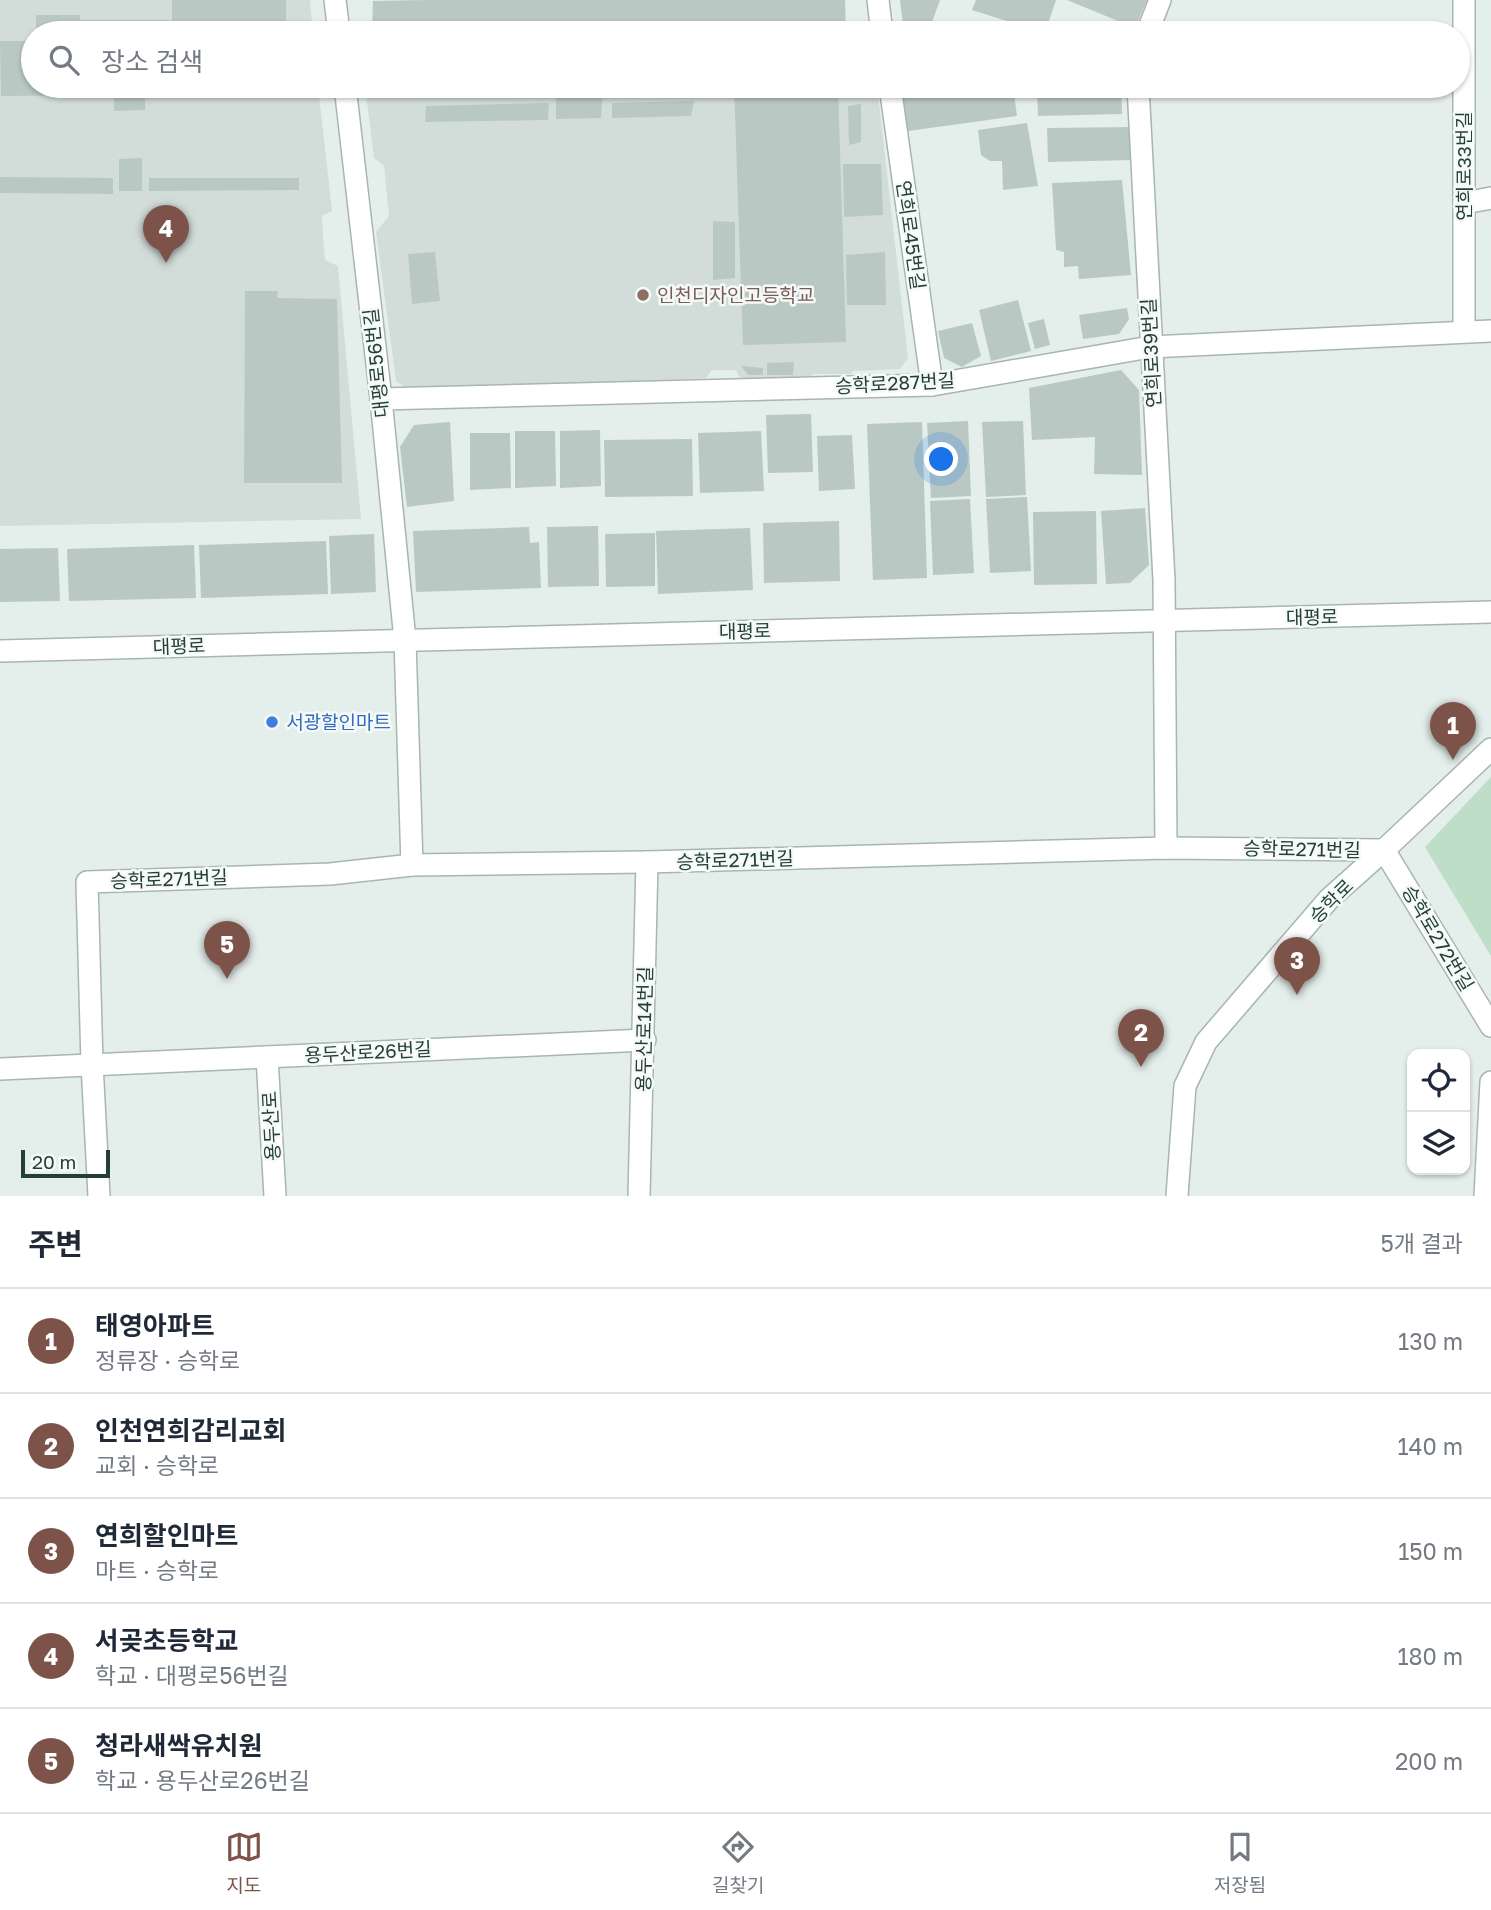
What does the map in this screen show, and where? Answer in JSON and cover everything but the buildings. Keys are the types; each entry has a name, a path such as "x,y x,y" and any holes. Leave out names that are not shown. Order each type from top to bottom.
{"street":[{"path":"335,0 338,21"},
{"path":"878,0 881,21"},
{"path":"1152,21 1160,0"},
{"name":"연희로33번길","path":"1464,0 1464,21"},
{"name":"대평로56번길","path":"346,98 405,640 412,865"},
{"name":"연희로45번길","path":"892,98 932,385"},
{"name":"연희로39번길","path":"1139,98 1164,620 1166,848"},
{"name":"연희로33번길","path":"1464,98 1464,331"},
{"path":"1464,203 1491,198"},
{"name":"승학로287번길","path":"381,399 932,385 1150,347 1491,331"},
{"name":"대평로","path":"0,651 1491,612"},
{"name":"승학로","path":"1177,1196 1185,1086 1206,1042 1329,899 1491,748"},
{"name":"승학로271번길","path":"92,1065 87,882 330,874 412,865 647,862 1166,848 1384,850"},
{"name":"승학로272번길","path":"1384,850 1491,1026"},
{"name":"용두산로14번길","path":"639,1196 645,1040 647,862"},
{"name":"용두산로26번길","path":"0,1069 645,1040"},
{"name":"용두산로","path":"267,1057 275,1196"},
{"path":"92,1065 99,1196"},
{"path":"1485,1196 1491,1082"}],"shaded area":[{"path":"0,0 310,0 312,21 21,21 21,98 319,98 332,211 322,216 325,260 338,266 361,519 0,526"},
{"name":"인천디자인고등학교","path":"366,98 878,98 908,358 900,369 852,371 852,374 812,374 811,378 740,378 736,370 712,370 706,378 414,393 396,381 376,232 389,216 384,166 374,158"}],"green space":[{"path":"1491,777 1491,956 1425,847"}],"place":[{"name":"서곶초등학교","path":"166,263"},
{"name":"인천디자인고등학교","path":"643,295"},
{"name":"서광할인마트","path":"272,722"},
{"name":"태영아파트","path":"1453,760"},
{"name":"청라새싹유치원","path":"227,979"},
{"name":"연희할인마트","path":"1297,995"},
{"name":"인천연희감리교회","path":"1141,1067"}]}
